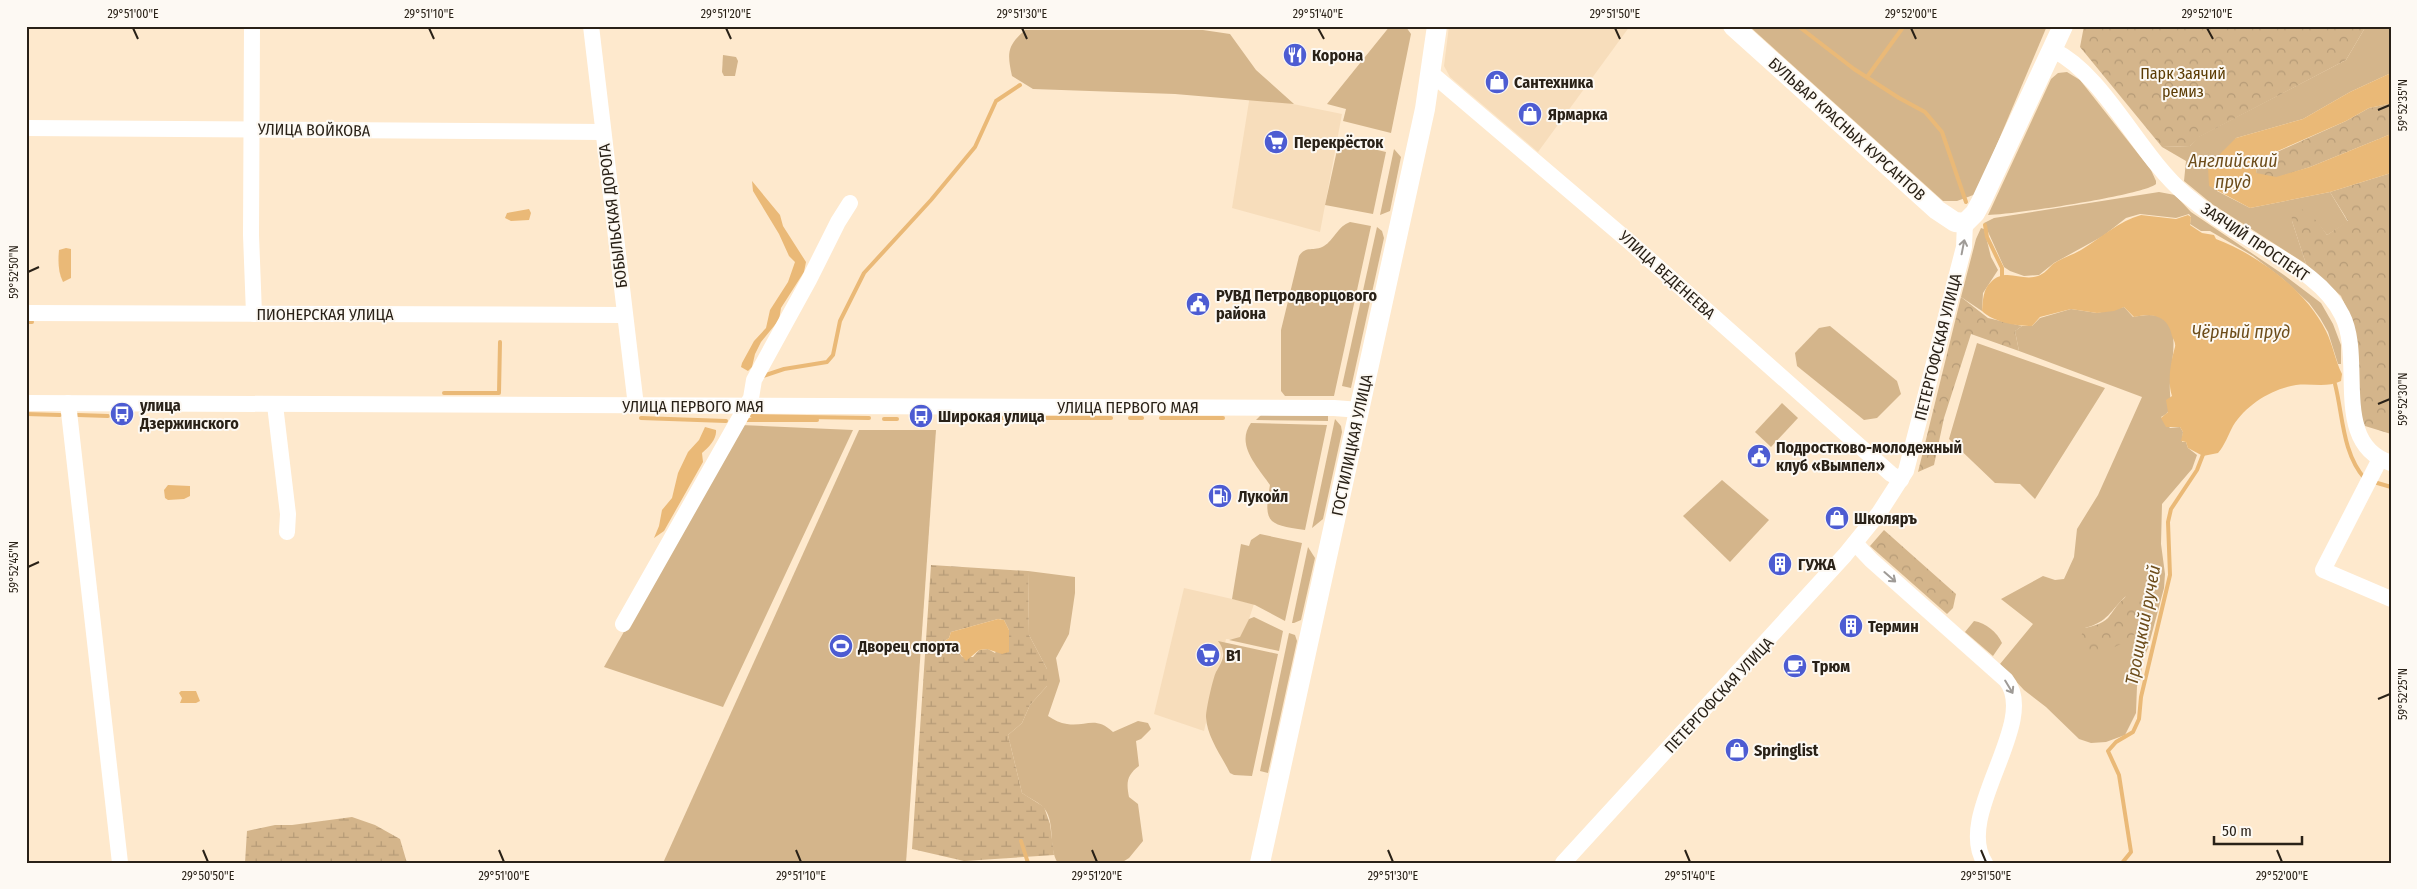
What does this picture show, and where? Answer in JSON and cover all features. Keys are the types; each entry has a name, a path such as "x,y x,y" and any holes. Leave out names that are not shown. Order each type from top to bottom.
{"main road":[{"name":"ГОСТИЛИЦКАЯ УЛИЦА","path":"1260,863 1425,109 1437,26"},
{"name":"БУЛЬВАР КРАСНЫХ КУРСАНТОВ","path":"1733,26 1937,210 1955,222 1965,223"},
{"path":"1965,223 1975,214 1981,202 2063,26"}],"street":[{"path":"252,26 251,286 254,314"},
{"name":"БОБЫЛЬСКАЯ ДОРОГА","path":"591,26 636,406"},
{"name":"ЗАЯЧИЙ ПРОСПЕКТ","path":"2053,50 2072,61 2087,76 2157,166 2183,193 2206,211 2310,278 2333,300 2345,322 2350,337 2353,402 2359,434 2365,447 2386,461"},
{"name":"УЛИЦА ВЕДЕНЕЕВА","path":"1431,72 1632,244 1891,474 1901,480"},
{"name":"УЛИЦА ВОЙКОВА","path":"26,128 603,132"},
{"path":"623,624 751,398 754,380 850,203"},
{"name":"ПЕТЕРГОФСКАЯ УЛИЦА","path":"1563,863 1775,634 1855,543 1901,480 1913,444 1964,247 1965,223"},
{"name":"ПИОНЕРСКАЯ УЛИЦА","path":"26,314 625,315"},
{"name":"УЛИЦА ПЕРВОГО МАЯ","path":"26,403 1324,408 1360,410"},
{"path":"68,403 120,863"},
{"path":"275,405 288,514 287,532"},
{"path":"2386,461 2370,482 2323,570 2391,599"},
{"path":"1855,543 1871,560 2006,680 2013,691 2015,712 1977,834 1985,863"}],"shaded area":[{"name":"Ярмарка","path":"1449,26 1630,26 1538,152 1450,77 1444,66"},
{"path":"1250,95 1342,114 1320,232 1232,208"},
{"path":"1184,588 1254,604 1242,640 1226,639 1204,731 1154,714"}],"green space":[{"path":"1390,26 1406,27 1411,34 1391,133 1343,121 1346,109 1327,104"},
{"path":"1749,26 2047,26 1976,194 1957,201 1943,201"},
{"name":"Парк Заячий ремиз","path":"2084,26 2366,26 2346,60 2199,137 2190,146 2162,147 2080,47"},
{"path":"2366,26 2391,26 2391,73 2350,92 2303,119 2236,138 2217,191 2250,208 2330,192 2348,222 2327,235 2317,222 2292,221 2306,264 2212,204 2184,181 2186,161 2162,147 2190,146 2198,137 2346,60"},
{"path":"1025,30 1203,30 1230,34 1256,70 1294,104 1175,94 1033,89 1012,76 1009,61 1012,46"},
{"path":"723,55 736,57 738,61 735,76 724,76 722,72"},
{"path":"2067,72 2080,80 2151,170 2156,184 2103,199 1988,215 2051,79 2058,73"},
{"path":"2388,104 2391,106 2391,134 2310,167 2276,178 2256,174 2257,161 2346,121 2369,108"},
{"path":"1339,141 1386,152 1373,214 1325,205"},
{"path":"1394,149 1401,157 1390,211 1380,215"},
{"path":"2391,173 2391,434 2365,426 2359,411 2353,324 2341,296 2306,264 2292,221 2291,208 2298,206 2318,222 2327,235 2348,221 2330,192"},
{"path":"2159,192 2175,195 2191,212 2284,275 2321,303 2333,324 2341,345 2341,364 2338,364 2328,332 2309,303 2283,279 2253,256 2210,231 2201,231 2190,224 2191,217 2189,214 2176,218 2140,214 2126,218 2103,236 2054,263 2039,275 2024,276 2004,267 1984,223 1994,218"},
{"path":"1350,222 1371,226 1334,396 1285,396 1281,391 1281,330 1299,256 1304,251 1324,246 1342,227"},
{"path":"1377,227 1382,231 1384,238 1351,388 1342,386"},
{"path":"1981,228 1984,229 1991,257 1998,270 1983,293 1982,311 1961,297 1976,239"},
{"path":"1961,297 1988,318 2022,326 2015,331 2019,351 1971,334 1944,418 1934,465 1918,472"},
{"path":"2124,307 2133,317 2153,315 2161,317 2169,324 2173,340 2170,402 2168,412 2161,417 2170,428 2180,427 2183,432 2182,442 2186,442 2188,448 2197,455 2192,469 2162,504 2161,544 2165,574 2164,588 2148,648 2142,662 2141,679 2137,686 2136,713 2125,735 2106,742 2091,743 2079,739 2046,707 2024,690 2000,664 2033,624 2001,599 2043,576 2055,580 2064,579 2074,557 2077,529 2098,495 2142,397 2019,351 2015,331 2022,326 2032,326 2040,318 2071,309 2097,313","holes":["2126,596 2085,653 2085,628 2099,623"]},
{"path":"1830,326 1897,381 1901,394 1877,418 1864,420 1797,366 1795,353 1819,328"},
{"path":"1977,343 2105,388 2035,499 2020,484 1995,483 1949,439"},
{"path":"1782,403 1798,418 1771,447 1755,432"},
{"path":"1261,415 1328,416 1328,421 1256,420"},
{"path":"1335,419 1341,426 1342,432 1323,519 1312,528"},
{"path":"1251,423 1327,425 1305,530 1276,524 1268,515 1267,507 1270,485 1254,463 1247,448 1247,431"},
{"path":"741,425 853,430 723,707 604,667"},
{"name":"Дворец спорта","path":"859,430 936,430 906,863 663,863"},
{"path":"1722,480 1769,520 1730,562 1683,516"},
{"path":"1884,530 1956,594 1953,608 1947,614 1870,546"},
{"path":"1260,534 1302,543 1285,621 1255,605 1232,599 1241,544 1249,546 1251,540"},
{"path":"1308,547 1315,558 1301,620 1292,623 1293,618"},
{"path":"931,565 1028,571 1029,635 1047,669 1047,686 1030,705 1022,723 1008,735 1022,793 1044,807 1050,824 1054,855 964,861 912,849","holes":["998,619 1004,620 1009,630 995,653 988,649 979,650 973,657 962,657 958,651 948,650 939,641 943,642 949,638 951,632"]},
{"path":"1028,571 1075,577 1075,593 1069,634 1056,658 1060,681 1048,716 1067,724 1101,724 1113,732 1138,721 1148,723 1151,729 1141,739 1136,741 1139,766 1128,779 1129,797 1138,804 1143,841 1129,858 1121,863 1058,863 1053,849 1051,826 1047,812 1040,804 1022,793 1008,735 1022,723 1030,705 1047,686 1047,669 1029,635"},
{"path":"2135,594 2143,606 2144,617 2140,627 2121,644 2097,652 2085,653 2080,638 2085,628 2106,620 2122,600"},
{"path":"1254,617 1283,631 1279,651 1229,640 1240,637 1249,619"},
{"path":"1974,621 1987,626 2000,639 2002,643 1993,656 1965,632"},
{"path":"1289,633 1295,635 1297,641 1268,773 1260,771"},
{"path":"1218,641 1278,654 1252,776 1230,773 1209,732 1206,713 1215,675 1223,656 1221,645"},
{"path":"352,817 375,825 400,839 407,863 245,863 247,831 275,825 292,825"}],"water":[{"name":"Английский пруд","path":"2391,73 2391,106 2388,104 2369,108 2346,121 2257,160 2256,173 2276,177 2310,167 2391,134 2391,173 2330,192 2250,208 2209,186 2208,166 2236,138 2303,119 2350,92"},
{"path":"752,181 780,215 783,226 806,262 804,272 781,308 779,320 761,342 755,354 752,367 748,371 741,367 742,363 754,341 766,328 770,310 788,282 795,262 789,256 779,234 753,191"},
{"path":"529,209 531,213 529,220 511,221 505,218 507,213"},
{"name":"Чёрный пруд","path":"2141,215 2176,219 2188,215 2191,217 2190,225 2202,233 2214,235 2216,239 2248,254 2279,276 2306,302 2326,331 2342,374 2341,381 2325,385 2296,385 2269,394 2252,405 2238,418 2218,453 2203,456 2188,448 2186,442 2181,441 2183,432 2180,427 2166,427 2161,418 2168,412 2166,400 2172,396 2170,378 2175,346 2170,329 2163,320 2147,315 2134,317 2124,307 2114,311 2097,313 2071,309 2040,317 2032,326 2026,326 1998,321 1982,311 1986,288 1997,278 2008,275 2032,277 2040,275 2056,262 2081,250 2125,221"},
{"path":"71,249 71,278 63,282 59,266 59,250"},
{"path":"705,427 716,430 714,440 702,453 703,462 664,531 654,538 659,526 662,510 672,498 678,473 688,452 699,440"},
{"path":"168,485 190,486 190,496 184,499 168,500 165,498 164,490"},
{"path":"998,619 1004,620 1009,630 1009,652 1002,654 987,649 979,650 966,661 958,651 941,651 939,640 943,642 949,638 951,632"},
{"path":"181,691 196,691 200,701 196,703 180,703 182,698 179,693"}],"waterway":[{"name":"Троицкий ручей","path":"1798,26 1854,69 1925,112 1942,132 1966,202"},
{"path":"1867,77 1904,26"},
{"path":"763,376 784,369 827,362 833,355 840,321 864,273 931,200 975,147 996,101 1020,85"},
{"name":"Троицкий ручей","path":"1985,225 1987,237 2002,268 2002,278"},
{"path":"26,322 32,322"},
{"path":"444,393 499,393 500,342"},
{"path":"2335,384 2348,446 2357,469 2365,479"},
{"path":"26,414 60,415"},
{"path":"78,415 108,416"},
{"path":"752,416 869,418"},
{"path":"641,418 726,421"},
{"path":"952,418 1111,418"},
{"path":"1130,418 1142,418"},
{"path":"1161,418 1223,418"},
{"path":"884,419 897,419"},
{"path":"747,420 817,420"},
{"name":"Троицкий ручей","path":"2122,863 2131,852 2119,775 2108,751 2116,742 2133,732 2139,719 2141,697 2170,575 2168,522 2171,509 2197,470 2204,452"},
{"path":"2374,482 2391,487"},
{"path":"1021,841 1028,863"}],"place":[{"name":"Корона","path":"1295,55"},
{"name":"Сантехника","path":"1497,82"},
{"name":"Ярмарка","path":"1530,114"},
{"name":"Перекрёсток","path":"1276,142"},
{"name":"РУВД Петродворцового района","path":"1198,304"},
{"name":"улица Дзержинского","path":"122,414"},
{"name":"Широкая улица","path":"921,416"},
{"name":"Подростково-молодежный клуб «Вымпел»","path":"1759,456"},
{"name":"Лукойл","path":"1220,496"},
{"name":"Школяръ","path":"1837,518"},
{"name":"ГУЖА","path":"1780,564"},
{"name":"Термин","path":"1851,626"},
{"name":"Дворец спорта","path":"841,646"},
{"name":"В1","path":"1208,655"},
{"name":"Трюм","path":"1795,666"},
{"name":"Springlist","path":"1737,750"}]}
